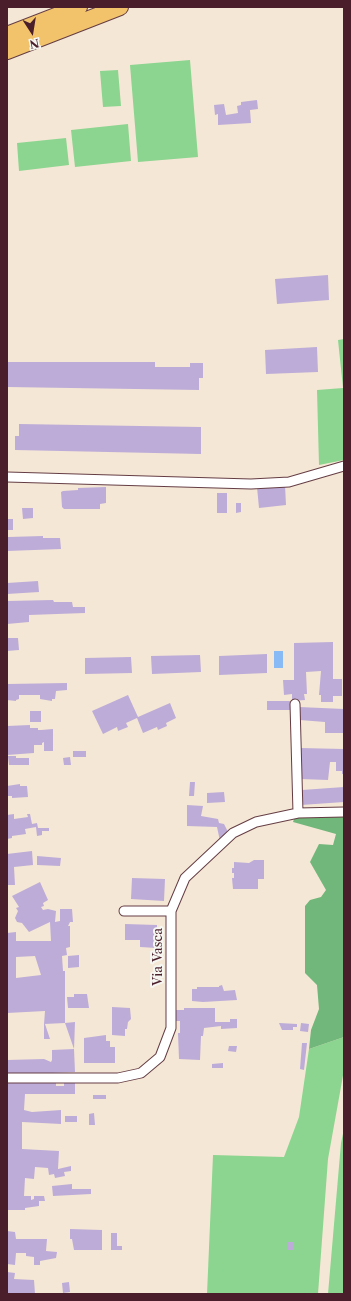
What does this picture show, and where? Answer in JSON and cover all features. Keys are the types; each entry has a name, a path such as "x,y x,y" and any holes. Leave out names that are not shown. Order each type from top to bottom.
{"highway":[{"path":"7,35 79,7"},
{"path":"7,51 120,7"}],"street":[{"path":"7,477 251,484 289,482 344,466"},
{"path":"295,704 298,813"},
{"name":"Via Vasca","path":"7,1078 118,1078 141,1073 160,1057 171,1028 171,911 185,878 233,833 256,822 298,813 344,812"},
{"path":"124,911 171,911"}],"green space":[{"path":"190,60 198,157 138,162 130,65"},
{"path":"118,70 121,106 103,107 100,71"},
{"path":"128,124 131,161 75,167 71,130"},
{"path":"66,138 69,165 19,171 17,143"},
{"path":"344,339 344,460 319,465 317,390 343,388 338,340"},
{"path":"344,814 344,1037 309,1049 311,1030 319,1009 317,985 305,973 305,906 310,900 321,897 326,890 310,862 319,844 333,845 336,834 293,822 295,816"},
{"path":"344,1037 344,1070 328,1159 318,1294 207,1294 213,1155 284,1157 299,1117 309,1049"},
{"path":"344,1129 344,1294 328,1294 341,1143"}],"water":[{"path":"274,651 283,651 283,668 274,668"}],"building":[{"path":"257,100 258,109 250,110 251,123 218,125 218,114 215,115 214,105 224,104 226,115 238,113 237,106 241,105 241,102"},
{"path":"328,275 329,300 277,304 275,279"},
{"path":"317,347 318,372 266,374 265,350"},
{"path":"7,362 155,362 155,367 190,367 190,363 203,363 203,378 199,378 199,390 7,387"},
{"path":"19,424 201,427 201,454 15,450 15,436 19,436"},
{"path":"285,485 286,505 259,508 257,487"},
{"path":"106,487 106,503 100,504 100,509 64,509 62,507 61,492 63,491 78,490 78,488"},
{"path":"217,493 227,493 227,513 217,513"},
{"path":"236,503 241,503 241,512 236,513"},
{"path":"22,508 33,508 33,518 23,519"},
{"path":"7,519 13,519 13,530 7,530"},
{"path":"43,536 43,538 60,538 61,549 7,551 8,537"},
{"path":"38,581 39,592 7,594 7,583"},
{"path":"53,600 54,602 72,602 73,607 85,607 85,613 29,615 29,622 7,624 7,601"},
{"path":"7,638 18,638 19,650 7,651"},
{"path":"333,642 333,679 342,679 342,696 333,696 333,702 321,702 321,695 319,695 321,671 306,672 307,694 304,694 305,700 292,701 292,694 284,695 283,680 294,680 294,643"},
{"path":"267,654 267,673 219,675 219,656"},
{"path":"200,655 201,672 152,674 151,656"},
{"path":"131,657 132,673 85,674 85,658"},
{"path":"67,683 67,690 56,691 55,699 52,699 52,701 40,699 40,695 19,695 19,699 16,701 7,700 7,684"},
{"path":"128,695 138,717 170,703 176,718 166,723 167,726 158,730 157,727 143,733 137,718 126,723 128,727 118,731 117,727 103,734 92,711"},
{"path":"267,701 290,701 290,710 267,710"},
{"path":"299,707 344,709 344,733 325,733 325,722 300,720"},
{"path":"30,711 41,711 41,722 30,722"},
{"path":"30,725 30,728 38,728 38,730 53,729 53,751 44,751 44,742 42,745 34,745 34,753 7,755 7,726"},
{"path":"300,748 344,749 344,774 342,774 342,771 336,771 336,762 330,762 328,780 300,779"},
{"path":"73,751 86,751 86,757 73,757"},
{"path":"8,756 16,756 16,758 29,758 29,765 9,765"},
{"path":"70,757 71,765 64,765 63,758"},
{"path":"190,782 195,782 194,796 189,796"},
{"path":"20,784 20,786 27,786 28,797 12,798 12,796 7,796 7,786"},
{"path":"344,787 344,802 301,805 302,790"},
{"path":"224,792 225,802 207,803 207,793"},
{"path":"187,805 203,806 201,816 218,819 219,823 224,824 228,832 220,841 217,827 187,826"},
{"path":"14,814 14,819 28,817 27,814 30,814 32,824 37,823 38,828 49,828 49,831 42,831 42,835 37,836 36,827 25,829 26,834 12,836 12,838 7,839 7,815"},
{"path":"32,851 33,865 14,867 15,885 7,885 7,854"},
{"path":"37,856 61,858 60,866 37,865"},
{"path":"254,860 264,860 264,879 258,879 258,889 233,889 232,878 234,878 234,873 232,873 232,868 234,868 234,862 249,863"},
{"path":"132,878 165,879 164,901 131,899"},
{"path":"40,882 48,900 43,903 44,906 41,907 43,910 48,909 56,911 55,922 60,921 60,909 72,909 73,922 70,922 68,926 70,926 70,947 66,948 67,955 62,956 63,971 65,971 65,1023 44,1024 45,1011 7,1013 7,933 16,932 16,941 51,941 50,922 29,932 22,923 17,922 15,918 18,911 16,908 19,907 12,896","holes":["35,956 41,975 16,978 16,957"]},
{"path":"125,924 157,925 157,948 140,947 140,940 125,940"},
{"path":"79,955 79,967 68,968 68,956"},
{"path":"222,985 224,991 235,990 237,1000 203,1002 192,1001 192,989 197,989 197,987 219,987"},
{"path":"74,994 87,994 89,1008 68,1008 67,997 74,997"},
{"path":"112,1007 130,1008 131,1019 128,1022 127,1029 125,1029 125,1036 112,1035"},
{"path":"184,1008 215,1008 215,1022 230,1022 230,1019 237,1019 237,1028 221,1029 221,1026 204,1028 203,1036 201,1036 200,1060 179,1059 178,1033 180,1033 180,1021 172,1021 172,1010 184,1010"},
{"path":"75,1022 74,1049 65,1023"},
{"path":"279,1023 297,1024 297,1027 293,1027 293,1030 282,1030"},
{"path":"301,1023 309,1024 308,1032 300,1031"},
{"path":"45,1024 50,1039 44,1039"},
{"path":"106,1035 106,1041 110,1041 110,1047 115,1047 115,1063 84,1063 84,1038"},
{"path":"302,1043 307,1043 304,1070 300,1069"},
{"path":"229,1046 237,1046 236,1052 228,1051"},
{"path":"74,1049 75,1072 7,1075 7,1060 44,1059 51,1062 52,1050"},
{"path":"223,1063 223,1068 212,1068 212,1064"},
{"path":"64,1079 75,1079 75,1094 25,1094 24,1110 32,1112 61,1110 61,1124 22,1122 22,1149 59,1151 58,1169 71,1166 71,1171 64,1172 65,1176 55,1178 54,1174 49,1175 48,1168 35,1167 34,1179 25,1178 24,1196 31,1196 31,1200 34,1199 34,1196 44,1196 45,1201 39,1201 39,1206 25,1208 25,1210 7,1210 7,1083 56,1080 56,1086 64,1086"},
{"path":"93,1095 106,1095 106,1099 93,1099"},
{"path":"94,1113 95,1125 89,1125 89,1114"},
{"path":"65,1116 77,1116 77,1122 65,1122"},
{"path":"72,1184 72,1189 91,1189 91,1194 53,1196 52,1186"},
{"path":"70,1229 102,1230 102,1250 74,1250 72,1239 70,1239"},
{"path":"7,1231 15,1232 16,1239 47,1239 46,1251 57,1252 56,1258 40,1261 40,1265 34,1265 34,1257 26,1256 26,1253 16,1253 15,1265 7,1264"},
{"path":"111,1233 117,1233 117,1246 122,1246 122,1250 111,1250"},
{"path":"288,1242 294,1242 294,1250 288,1250"},
{"path":"7,1272 15,1273 14,1279 34,1280 35,1294 7,1294"},
{"path":"69,1282 70,1292 63,1293 62,1283"}]}
